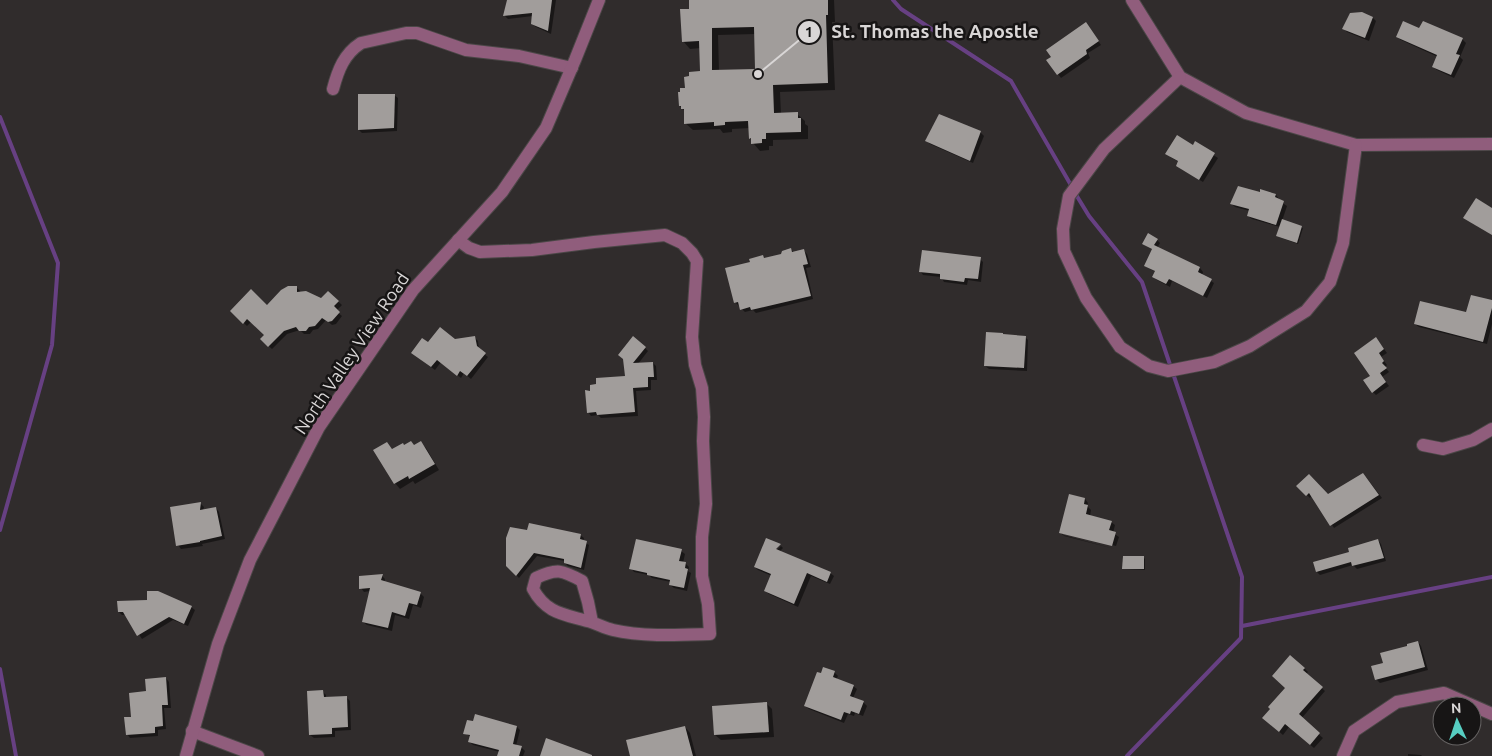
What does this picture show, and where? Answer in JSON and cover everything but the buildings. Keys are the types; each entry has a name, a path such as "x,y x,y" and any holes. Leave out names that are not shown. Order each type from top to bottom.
{"street":[{"name":"North Valley View Road","path":"186,756 218,644 250,560 319,427 413,290 502,192 546,128 599,0"},
{"path":"1132,0 1180,77 1246,113 1356,144 1492,144"},
{"path":"332,89 342,61 355,47 361,43 417,32 466,50 519,56 572,68"},
{"path":"1180,77 1104,148 1069,196 1063,229 1064,251 1086,298 1120,348 1148,366 1168,371 1214,362 1250,346 1306,311 1330,282 1343,243 1356,144"},
{"path":"458,240 469,248 480,252 536,249 666,235 682,243 697,261 692,337 695,365 702,388 704,416 703,441 706,504 702,537 702,576 708,604 710,634 645,634 612,630 552,610 538,598 533,589 536,578 550,572 566,572 582,581 592,622"},
{"path":"1423,445 1443,449 1473,440 1492,429"},
{"path":"1343,756 1354,731 1397,702 1444,693 1492,714"},
{"path":"192,731 258,756"}],"waterway":[{"path":"893,0 901,9 1011,81 1072,187"},
{"path":"0,117 58,263 52,345 0,530"},
{"path":"1075,193 1089,216 1142,282 1242,577 1241,638 1127,756"},
{"path":"1242,626 1492,577"},
{"path":"0,669 16,756"}],"place":[{"name":"St. Thomas the Apostle","path":"758,74"}]}
